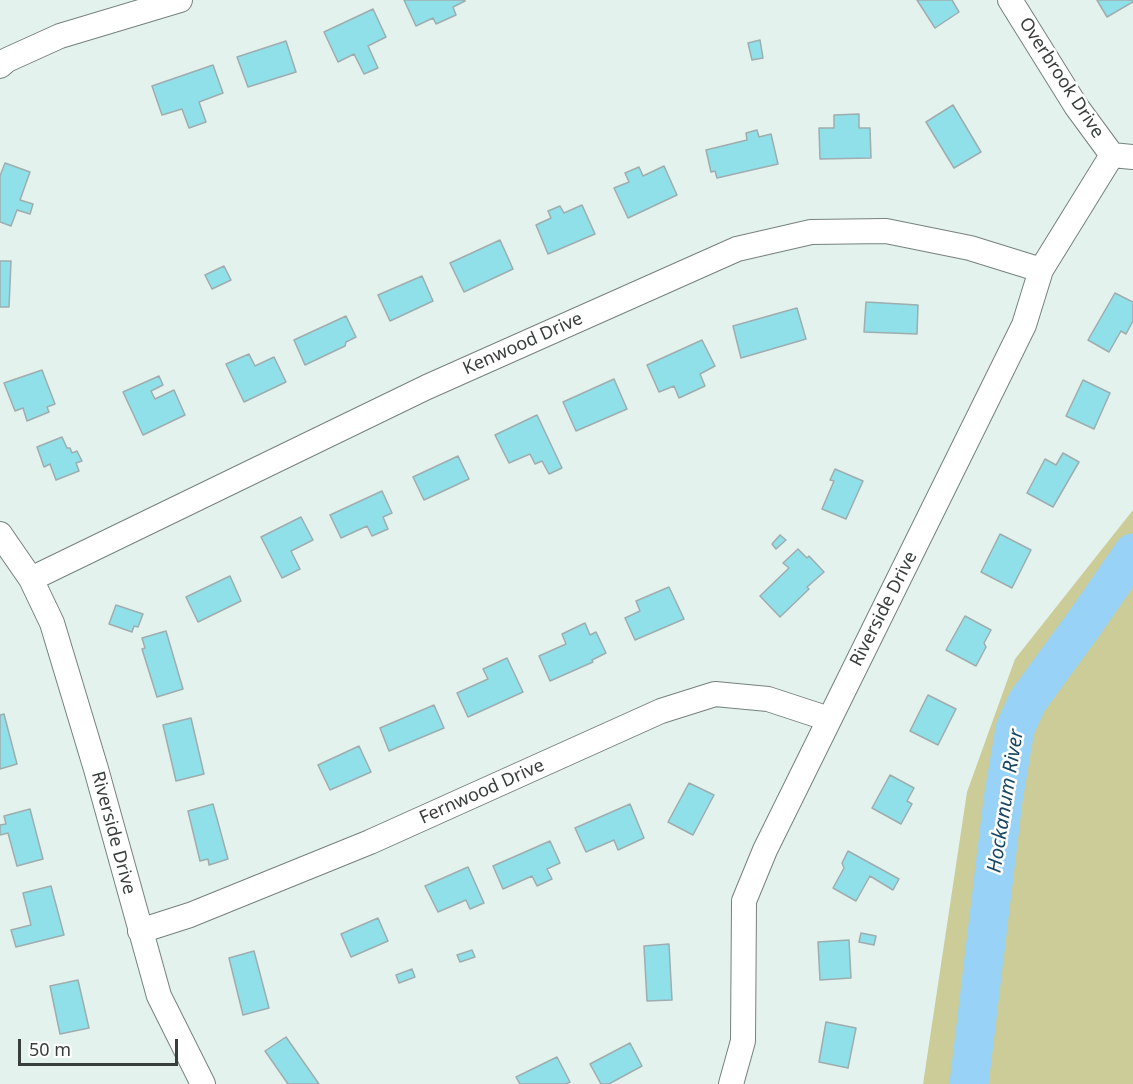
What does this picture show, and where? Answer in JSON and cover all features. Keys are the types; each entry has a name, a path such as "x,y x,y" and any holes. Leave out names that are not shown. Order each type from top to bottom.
{"street":[{"path":"0,66 7,60 60,36 180,0"},
{"name":"Overbrook Drive","path":"1010,0 1076,105 1122,156"},
{"name":"Riverside Drive","path":"730,1084 743,1041 744,901 765,850 1024,325 1041,270 1122,156"},
{"name":"Kenwood Drive","path":"31,579 427,387 737,249 811,232 886,231 970,248 1041,270"},
{"path":"0,534 31,579"},
{"name":"Riverside Drive","path":"31,579 52,623 96,769 159,996 203,1084"},
{"name":"Fernwood Drive","path":"140,931 190,915 370,842 661,711 715,694 768,699 829,719"}],"green space":[{"path":"1133,510 1133,1084 923,1084 967,792 1015,659"}],"building":[{"path":"404,0 465,1 453,7 456,15 436,24 433,18 416,26"},
{"path":"917,0 952,0 959,12 935,28"},
{"path":"1097,0 1133,0 1133,2 1107,17"},
{"path":"373,9 386,37 368,46 378,68 364,74 354,54 338,62 324,32"},
{"path":"760,40 763,58 752,60 748,43"},
{"path":"286,41 296,72 248,87 237,57"},
{"path":"213,65 223,93 199,102 206,122 189,128 182,109 162,115 152,86"},
{"path":"953,105 981,152 954,168 926,122"},
{"path":"859,114 859,128 870,128 871,158 820,159 819,128 834,128 834,115"},
{"path":"757,130 759,137 771,134 778,164 717,178 715,171 711,172 706,150 747,140 746,133"},
{"path":"5,163 30,172 20,200 33,204 30,214 17,210 11,226 0,222 0,176"},
{"path":"664,166 677,195 628,218 614,188 629,182 625,173 639,167 643,176"},
{"path":"582,205 595,234 548,254 536,225 551,218 548,211 560,206 564,213"},
{"path":"500,240 513,269 464,292 450,263"},
{"path":"0,261 11,261 9,307 0,307"},
{"path":"224,266 231,280 212,289 205,275"},
{"path":"422,276 433,301 390,321 378,295"},
{"path":"1115,293 1133,302 1133,321 1126,334 1121,331 1109,352 1088,340"},
{"path":"866,302 918,305 917,334 864,332"},
{"path":"797,308 806,339 741,358 733,326"},
{"path":"346,316 356,337 346,342 345,346 305,365 294,340"},
{"path":"702,340 715,366 700,374 705,386 679,398 674,386 659,392 647,365"},
{"path":"249,354 255,366 274,357 286,382 244,402 226,364"},
{"path":"42,370 55,404 47,407 49,412 27,421 23,408 15,411 4,383"},
{"path":"159,376 163,385 151,391 155,399 174,390 185,415 143,435 123,392"},
{"path":"614,379 627,409 576,431 563,402"},
{"path":"1083,380 1110,393 1094,429 1066,416"},
{"path":"537,415 562,468 549,474 542,461 535,464 530,454 509,463 495,435"},
{"path":"62,437 67,448 70,448 72,453 77,451 82,461 76,463 79,471 56,480 50,464 44,467 37,447"},
{"path":"1063,453 1079,462 1053,507 1027,493 1045,459 1056,465"},
{"path":"458,456 469,479 424,500 413,477"},
{"path":"835,469 863,481 846,519 822,509 834,481 830,480"},
{"path":"382,491 392,513 383,517 388,529 372,536 367,526 341,538 330,515"},
{"path":"301,517 313,540 291,551 300,569 282,578 261,537"},
{"path":"1000,534 1031,550 1012,588 981,572"},
{"path":"780,535 786,540 776,549 772,544"},
{"path":"798,549 807,558 809,556 824,572 780,617 760,596 789,568 783,563"},
{"path":"230,576 241,601 198,622 186,597"},
{"path":"669,587 684,619 635,640 625,618 640,611 636,601"},
{"path":"116,605 143,614 138,627 134,626 132,632 109,624"},
{"path":"965,616 991,630 984,643 986,647 976,666 946,650"},
{"path":"585,623 590,635 596,632 606,653 592,660 593,662 550,681 539,656 566,644 562,634"},
{"path":"166,631 183,689 157,697 142,649 145,648 142,638"},
{"path":"507,658 523,692 468,717 457,693 488,679 483,669"},
{"path":"928,695 956,709 938,745 910,731"},
{"path":"434,705 444,728 389,751 380,728"},
{"path":"4,714 17,764 0,769 0,715"},
{"path":"191,718 204,774 176,781 163,725"},
{"path":"359,746 371,772 330,790 318,765"},
{"path":"890,775 914,788 907,801 912,804 901,824 872,808"},
{"path":"689,783 714,795 693,835 668,822"},
{"path":"213,804 228,859 209,865 208,859 200,861 188,811"},
{"path":"630,804 644,838 618,850 614,840 586,852 575,828"},
{"path":"30,809 43,859 17,866 8,833 0,835 0,825 6,824 4,816"},
{"path":"550,841 560,863 547,869 552,879 537,886 532,876 503,889 493,866"},
{"path":"848,851 899,879 893,890 870,876 856,901 833,888 844,868 842,863"},
{"path":"468,867 484,903 470,909 466,900 438,912 425,886"},
{"path":"51,886 64,935 16,947 11,930 31,925 23,893"},
{"path":"378,918 388,941 351,957 341,934"},
{"path":"861,933 876,936 874,945 859,942"},
{"path":"849,940 851,978 820,980 818,942"},
{"path":"669,944 672,1000 647,1001 644,946"},
{"path":"472,950 475,957 460,962 457,955"},
{"path":"254,951 269,1008 243,1015 229,958"},
{"path":"412,969 415,977 399,983 396,975"},
{"path":"78,980 89,1028 60,1034 50,986"},
{"path":"826,1022 856,1028 848,1068 819,1062"},
{"path":"286,1037 319,1084 288,1084 265,1051"},
{"path":"630,1043 642,1066 609,1084 601,1084 590,1064"},
{"path":"557,1057 570,1082 566,1084 520,1084 516,1077"}],"waterway":[{"name":"Hockanum River","path":"969,1084 1003,800 1015,729 1027,702 1133,553"}]}
